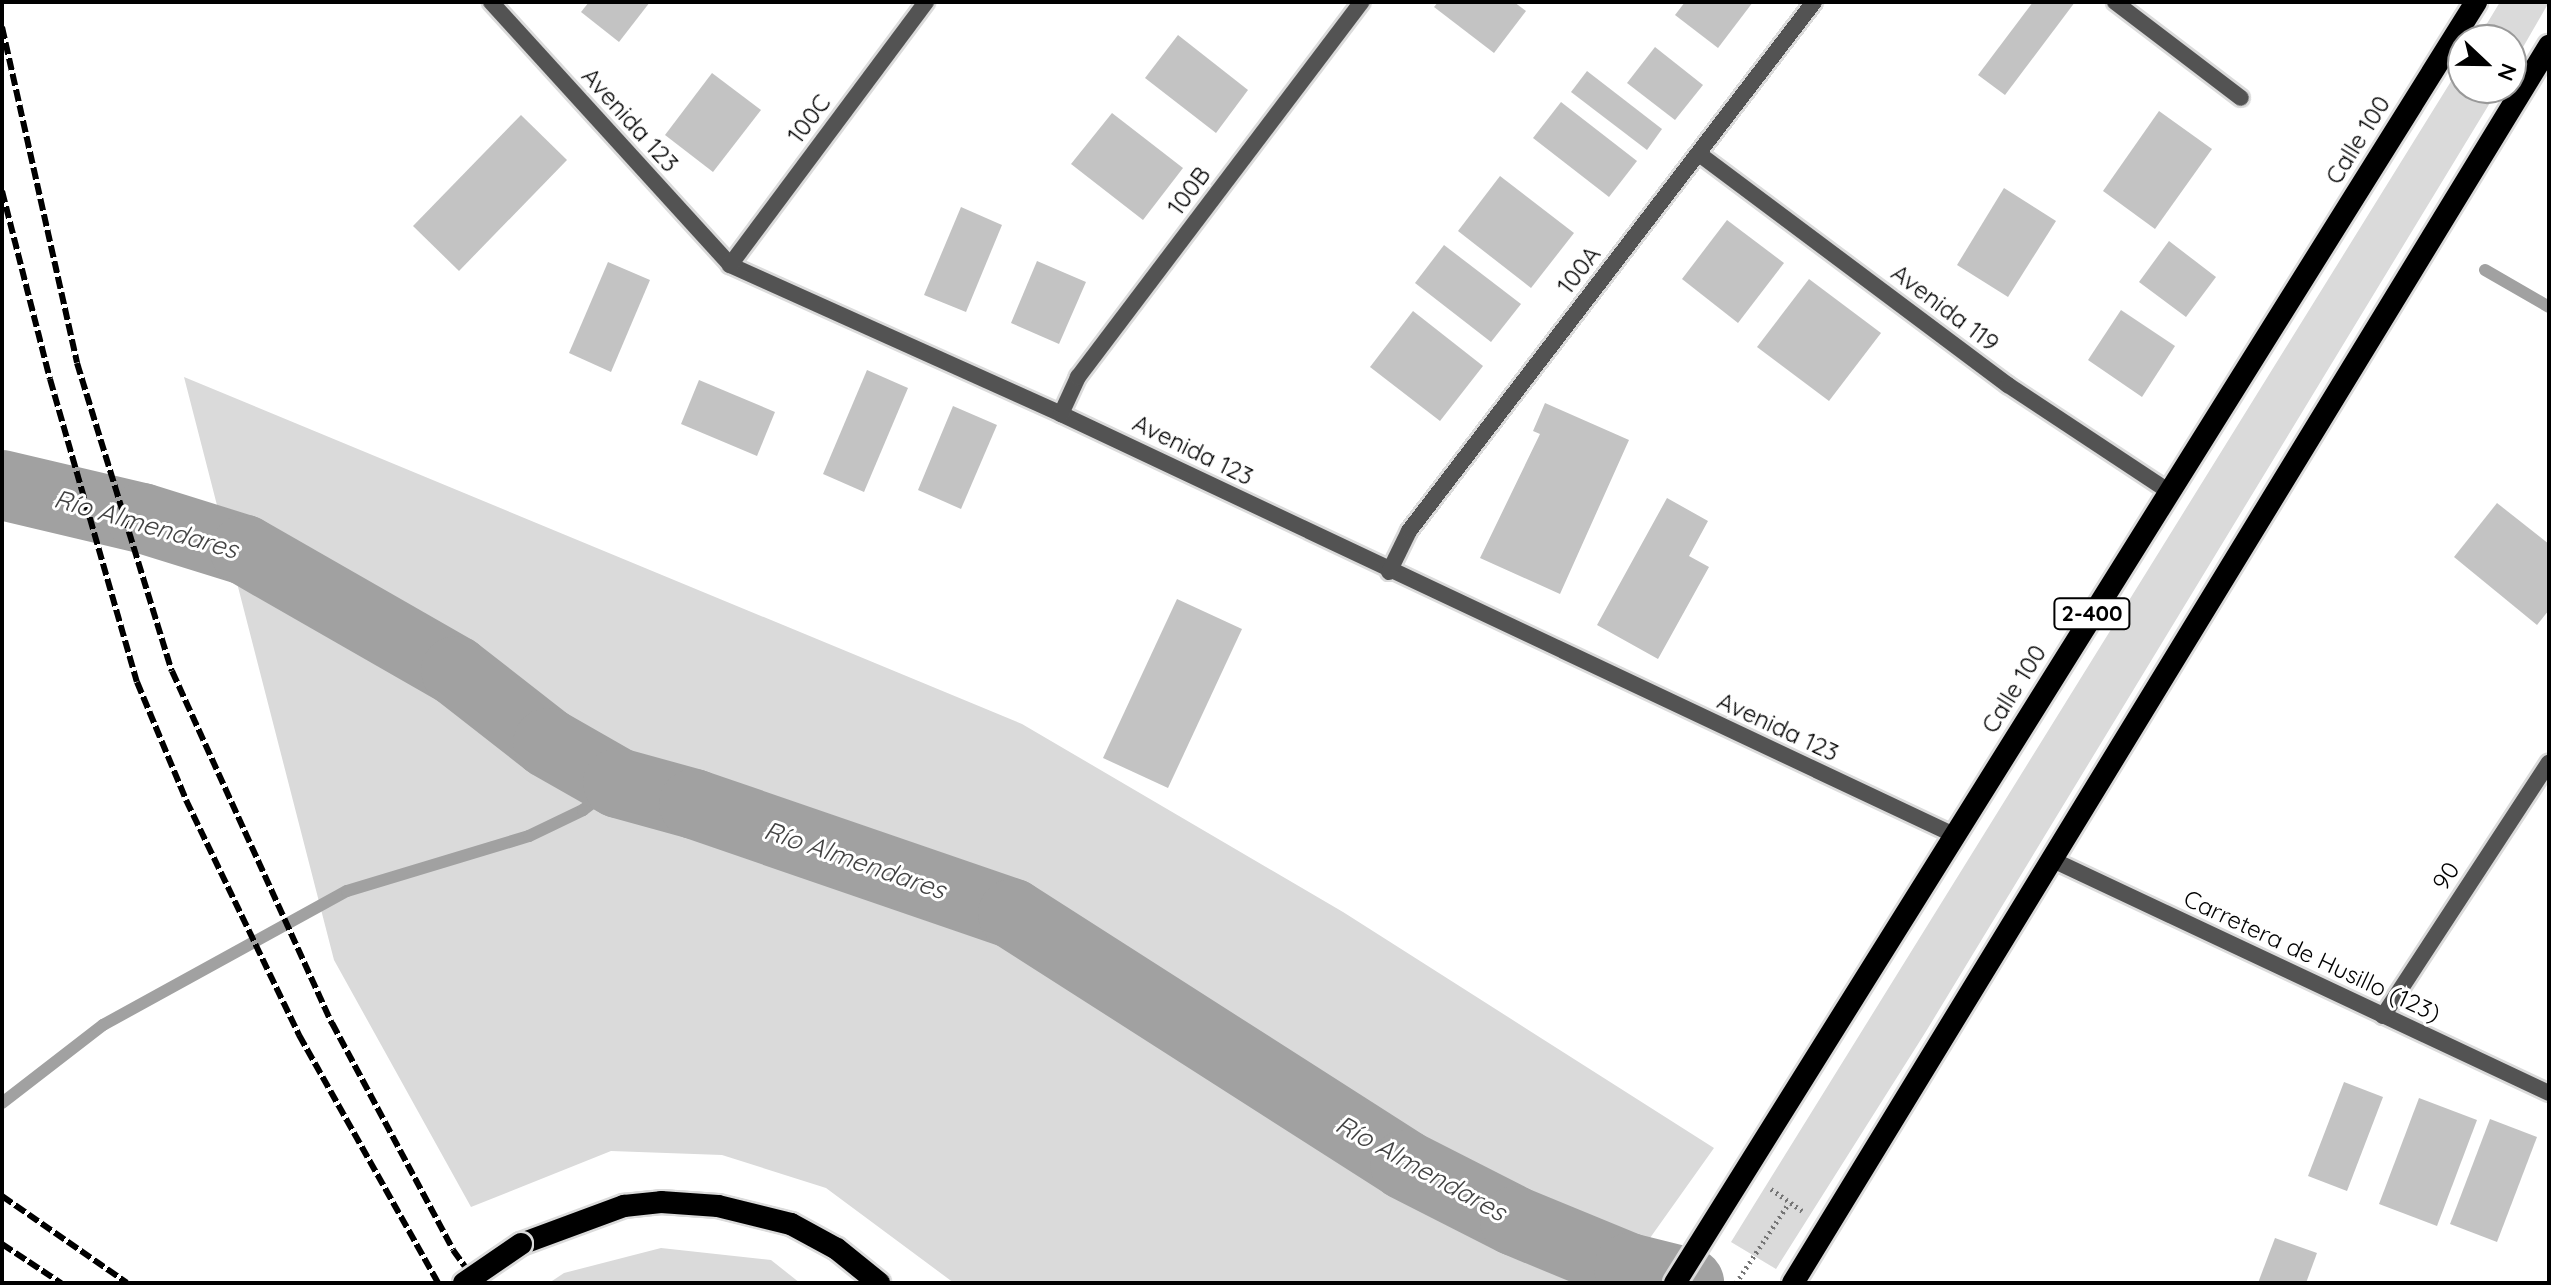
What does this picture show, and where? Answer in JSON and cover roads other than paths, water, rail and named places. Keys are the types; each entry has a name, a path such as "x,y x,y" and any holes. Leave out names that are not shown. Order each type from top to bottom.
{"highway":[{"name":"Calle 100","path":"1675,1283 1748,1171 2168,491 2476,2"},
{"path":"1795,1281 2055,861 2549,46"},
{"path":"464,1283 521,1244 624,1206 661,1202 718,1206 791,1224 837,1249 879,1283"}],"street":[{"name":"Avenida 123","path":"491,2 730,265 1061,414 1389,572 1954,835"},
{"name":"100C","path":"730,265 926,2"},
{"name":"100B","path":"1061,414 1078,377 1362,2"},
{"name":"100A","path":"1389,572 1409,531 1814,2"},
{"path":"2115,2 2241,98"},
{"name":"Avenida 119","path":"1699,154 2008,385 2168,491"},
{"name":"90","path":"2383,1016 2549,762"},
{"name":"Carretera de Husillo (123)","path":"2055,861 2549,1093"}],"waterway":[{"path":"2485,270 2549,307"},
{"name":"Río Almendares","path":"2,485 142,518 245,550 456,671 548,743 618,783 694,804 1013,914 1405,1165 1515,1221 1629,1268 1689,1283"},
{"path":"2,1103 103,1025 347,891 529,836 583,810 618,783"}],"railway":[{"path":"2,27 77,363 172,671 332,1023 453,1250 477,1283"},
{"path":"2,191 50,379 137,682 186,800 299,1035 438,1283"},
{"path":"2,1196 127,1283"},
{"path":"2,1244 61,1283"}]}
